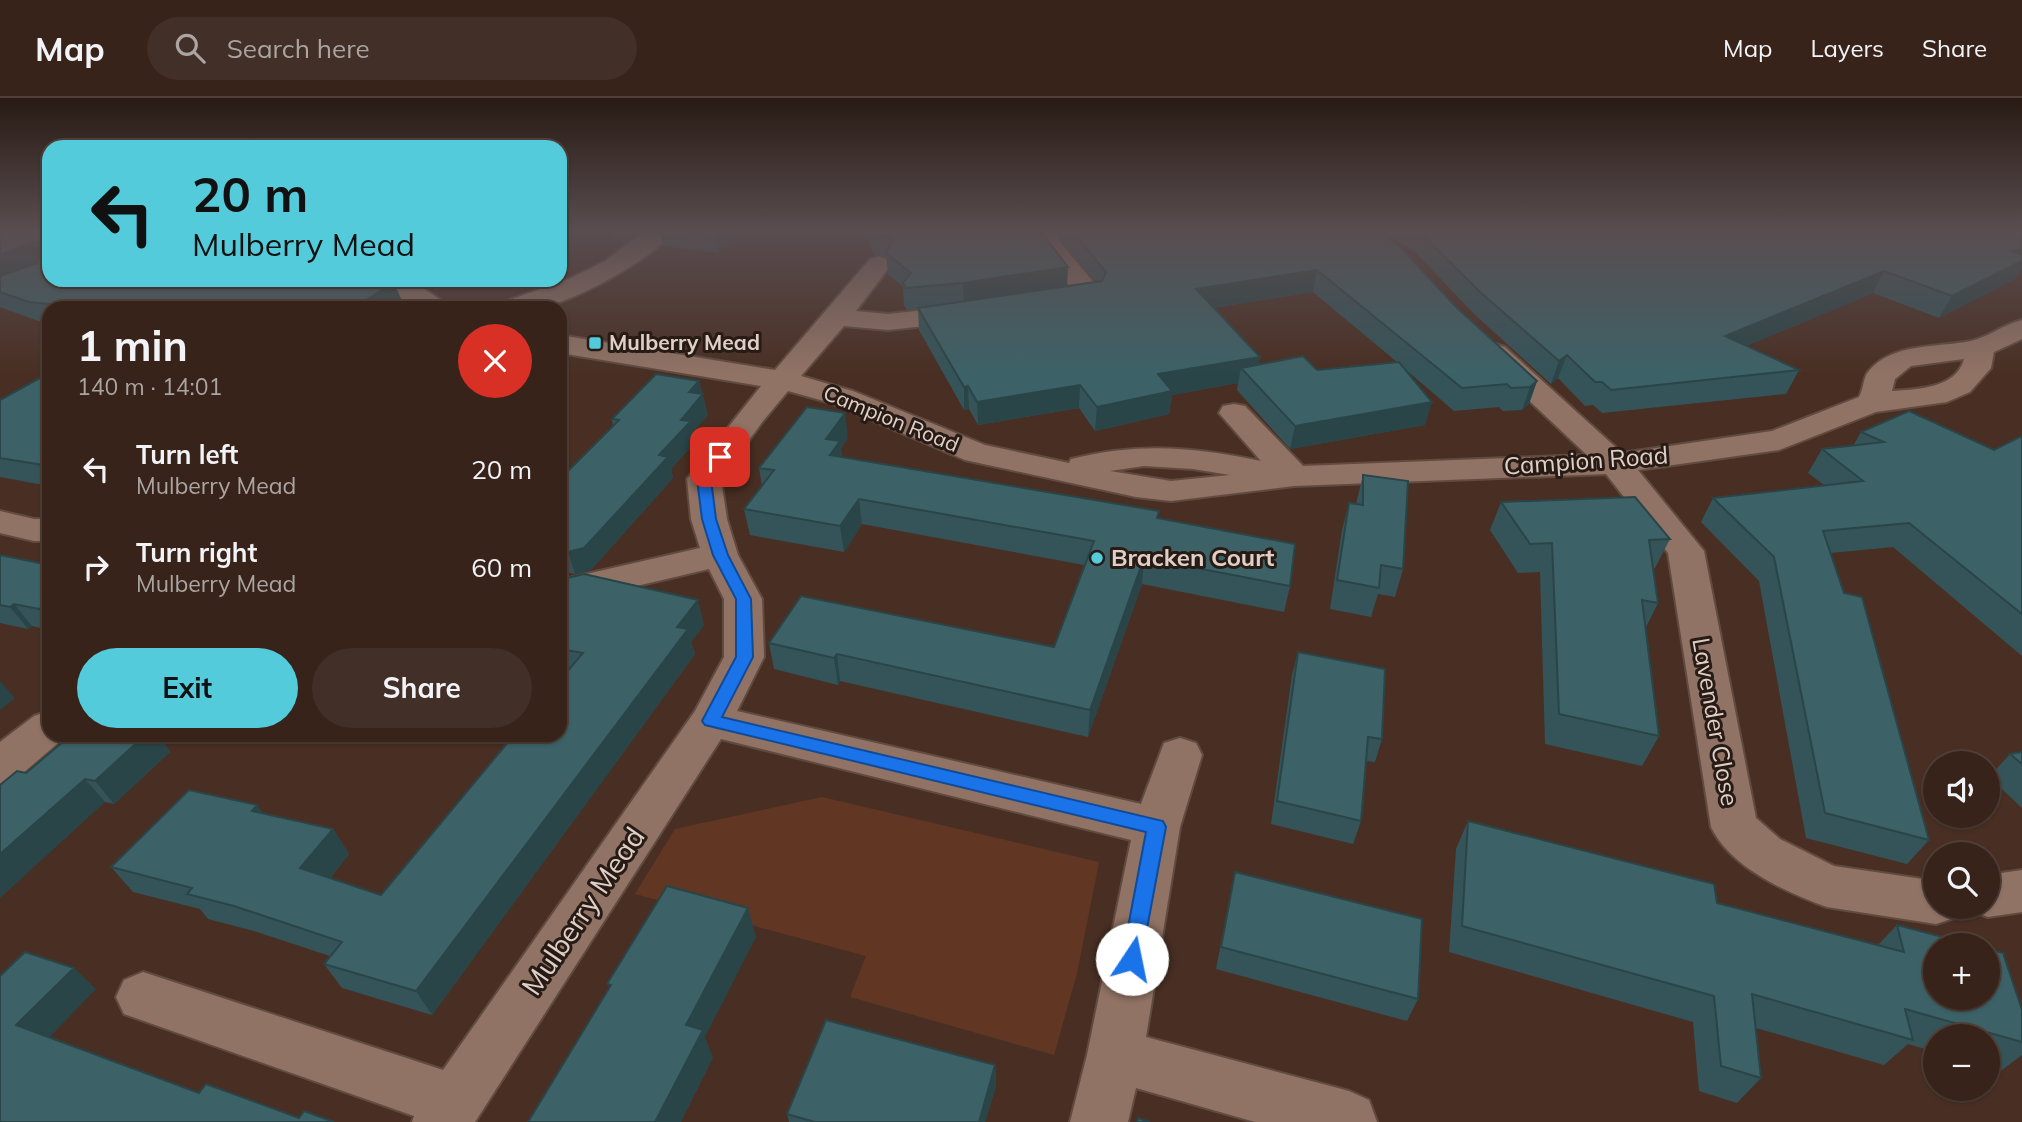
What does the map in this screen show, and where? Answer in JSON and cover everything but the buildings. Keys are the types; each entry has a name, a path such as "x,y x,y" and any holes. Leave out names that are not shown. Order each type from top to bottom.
{"street":[{"path":"533,301 590,279"},
{"name":"Mulberry Mead","path":"143,997 448,1112 711,721 744,657 743,599 720,555 709,519 704,479 752,414 868,279"},
{"path":"1065,299 1090,295 1078,279"},
{"path":"406,287 422,301"},
{"path":"837,317 888,322 1001,309"},
{"path":"1870,403 1880,387 1880,376 1902,359 1981,348 2022,327"},
{"name":"Lavender Close","path":"1471,331 1615,464 1686,551 1734,827 1763,853 1828,886 1923,901"},
{"name":"Campion Road","path":"567,345 781,380 842,397 976,453 1136,487 1171,491 1196,490 1294,475 1615,464 1779,440 1870,403 1936,396 1959,386 1976,368 1981,348"},
{"path":"1234,413 1294,475"},
{"path":"0,522 42,530"},
{"path":"567,590 720,555"},
{"path":"711,721 1157,827"},
{"path":"0,767 42,733"},
{"path":"1099,1122 1115,1055 1157,827 1180,755"},
{"path":"2000,894 2022,891"},
{"path":"1115,1055 1349,1121"}],"shaded area":[{"path":"822,797 1099,862 1077,973 1054,1055 850,997 866,956 635,894 675,829"}],"place":[{"name":"Mulberry Mead","path":"595,343"},
{"name":"Bracken Court","path":"1097,558"}],"route":[{"path":"720,457 704,479 709,519 720,555 743,599 744,657 711,721 1157,827 1132,959"}]}
